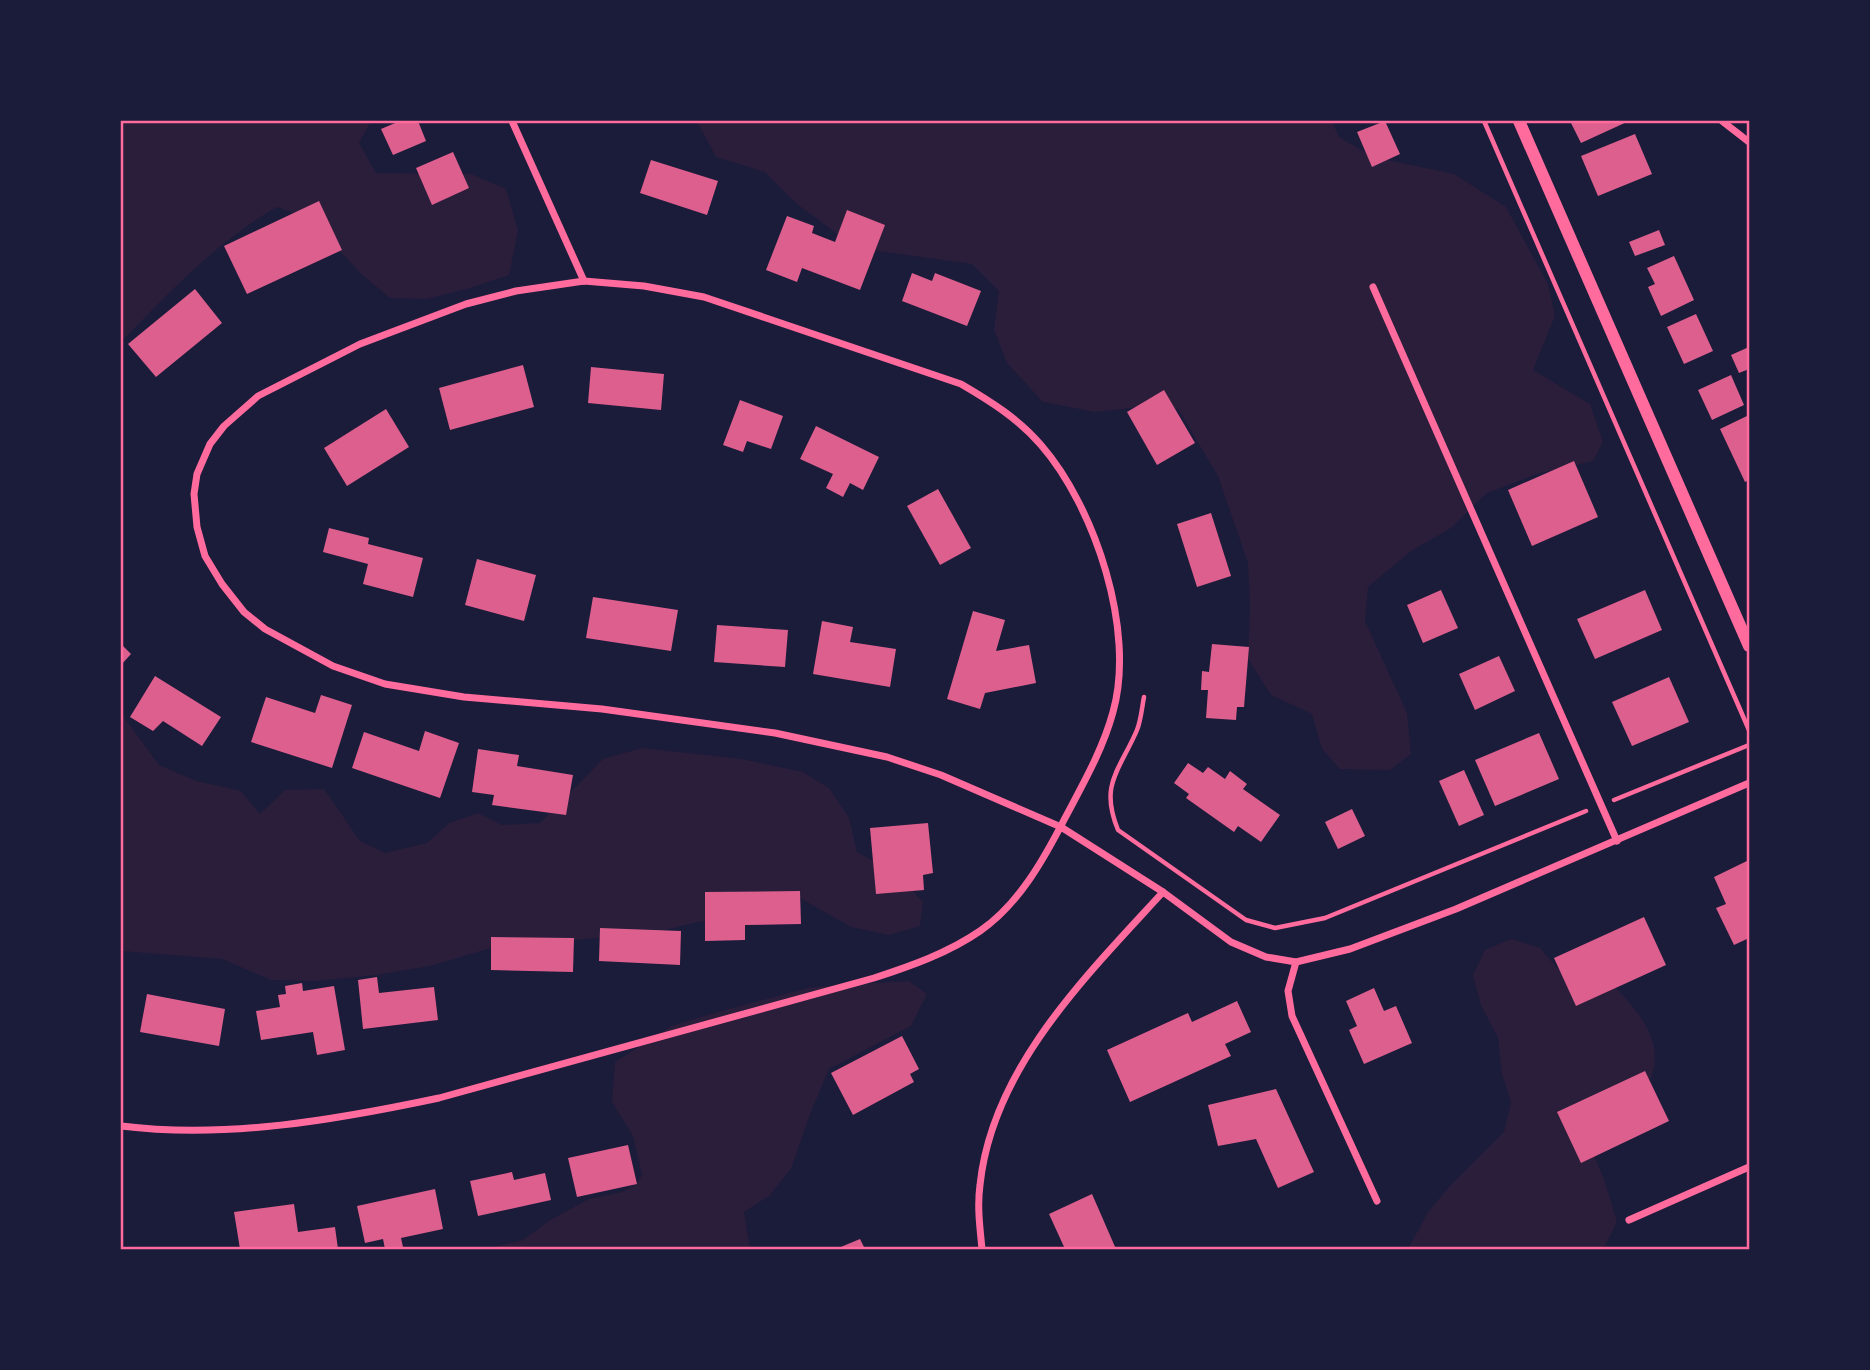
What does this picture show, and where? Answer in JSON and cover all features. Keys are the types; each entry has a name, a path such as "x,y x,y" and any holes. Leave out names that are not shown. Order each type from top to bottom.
{"street":[{"path":"512,121 583,281"},
{"path":"1519,121 1749,646"},
{"path":"1722,121 1749,142"},
{"path":"121,1126 147,1129 236,1129 371,1112 439,1098 917,964 954,947 981,930 1011,903 1061,827 1104,738 1114,710 1120,667 1112,595 1101,558 1066,480 1028,432 995,404 961,384 704,297 644,286 583,281 516,291 466,304 360,344 258,396 224,426 210,444 197,474 194,494 197,527 205,556 244,612 265,629 333,666 385,684 464,697 602,709 775,733 887,757 930,771 1061,827 1163,892 1231,942 1266,957 1296,962 1350,949 1444,914 1749,783"},
{"path":"1373,287 1617,841"},
{"path":"982,1249 979,1204 987,1145 998,1113 1021,1067 1094,966 1163,892"},
{"path":"1296,962 1288,991 1292,1016 1377,1201"},
{"path":"1629,1220 1749,1167"}],"path":[{"path":"1484,121 1749,730"},
{"path":"1144,697 1139,727 1111,784 1110,810 1118,830 1246,920 1275,928 1325,918 1749,745"}],"shaded area":[{"path":"121,121 371,121 359,143 376,173 471,174 506,189 518,231 509,275 427,299 390,298 360,273 312,220 277,207 214,252 121,342"},
{"path":"697,121 1332,121 1339,137 1373,157 1454,174 1506,207 1548,284 1555,316 1533,370 1590,404 1603,442 1593,461 1537,474 1487,493 1451,528 1411,551 1368,587 1365,621 1407,713 1411,754 1390,770 1340,769 1322,749 1312,714 1271,695 1248,659 1248,563 1218,476 1178,409 1140,407 1095,412 1043,402 1007,363 994,330 999,291 972,264 856,248 797,204 765,172 716,157"},
{"path":"121,713 159,765 196,781 241,791 260,814 285,790 324,789 360,841 385,853 427,843 449,823 478,813 502,825 540,823 603,759 642,748 742,759 803,772 829,788 849,818 857,852 896,873 923,902 920,926 889,935 851,927 800,898 753,899 732,918 697,922 658,932 491,948 430,966 316,981 271,980 222,959 121,951"},
{"path":"1511,939 1540,948 1559,970 1579,983 1613,985 1639,1014 1651,1037 1655,1061 1649,1082 1586,1138 1604,1179 1617,1222 1605,1246 1596,1249 1408,1249 1428,1212 1504,1132 1511,1102 1502,1074 1498,1038 1481,1005 1473,975 1485,950"},
{"path":"909,981 927,994 911,1026 829,1069 791,1169 769,1196 744,1212 750,1249 486,1249 523,1240 550,1220 589,1199 622,1192 637,1183 642,1175 633,1136 612,1102 615,1062 671,1026 812,987"},
{"path":"449,1247 486,1249 440,1249"}],"building":[{"path":"400,121 418,121 426,141 393,155 381,129"},
{"path":"1385,121 1400,154 1372,167 1357,132"},
{"path":"1570,121 1629,121 1581,143"},
{"path":"1635,134 1652,174 1598,196 1581,156"},
{"path":"453,152 469,188 432,205 416,168"},
{"path":"651,160 718,181 707,215 640,193"},
{"path":"319,201 342,250 247,294 224,246"},
{"path":"847,210 885,225 860,290 802,268 797,282 766,270 787,216 814,226 812,233 835,242"},
{"path":"1659,230 1665,245 1635,256 1629,242"},
{"path":"1674,256 1694,300 1661,316 1648,287 1655,284 1647,268"},
{"path":"912,273 932,281 935,273 981,291 967,326 902,301"},
{"path":"195,289 222,323 156,377 128,344"},
{"path":"1696,314 1713,351 1684,364 1667,327"},
{"path":"1749,347 1749,369 1739,373 1731,355"},
{"path":"523,365 534,407 450,430 439,388"},
{"path":"591,367 664,374 661,410 588,403"},
{"path":"1731,375 1744,405 1712,420 1698,390"},
{"path":"1164,390 1195,443 1157,465 1127,412"},
{"path":"740,400 783,416 771,449 747,441 743,452 723,445"},
{"path":"386,409 409,447 347,486 324,448"},
{"path":"1749,415 1749,480 1745,482 1720,429"},
{"path":"816,426 879,457 863,490 850,483 843,497 826,488 833,474 800,459"},
{"path":"1574,461 1598,517 1532,546 1508,490"},
{"path":"938,489 971,548 940,565 907,506"},
{"path":"1211,513 1231,576 1197,587 1177,524"},
{"path":"329,528 369,538 368,544 423,558 413,597 363,584 368,564 323,552"},
{"path":"477,559 536,575 524,621 465,605"},
{"path":"1441,590 1458,628 1423,643 1407,605"},
{"path":"1645,590 1662,630 1595,659 1577,619"},
{"path":"593,597 678,610 671,651 586,638"},
{"path":"973,611 1005,620 996,651 1029,645 1036,683 985,693 980,709 947,699"},
{"path":"822,621 853,627 850,642 896,649 890,687 813,674"},
{"path":"717,625 788,630 785,667 714,662"},
{"path":"121,644 131,654 121,665"},
{"path":"1212,644 1249,647 1244,707 1237,707 1236,720 1206,718 1208,690 1201,690 1202,671 1209,672"},
{"path":"1499,656 1515,691 1475,710 1459,674"},
{"path":"155,676 221,717 202,746 163,721 153,731 130,717"},
{"path":"1669,677 1689,722 1632,746 1612,702"},
{"path":"321,695 352,705 332,768 251,742 266,697 315,713"},
{"path":"425,731 459,743 440,798 352,768 364,732 419,751"},
{"path":"1539,733 1559,779 1495,806 1475,760"},
{"path":"478,749 519,755 517,766 573,775 566,815 492,805 494,795 472,792"},
{"path":"1188,763 1203,773 1208,767 1225,779 1230,771 1247,784 1243,789 1280,815 1261,842 1238,826 1234,832 1186,798 1189,794 1174,783"},
{"path":"1464,770 1484,815 1459,826 1439,781"},
{"path":"1352,809 1365,836 1338,849 1325,822"},
{"path":"928,823 933,873 923,875 924,890 876,894 870,828"},
{"path":"1749,860 1749,938 1734,945 1716,908 1726,904 1714,877"},
{"path":"800,891 801,924 745,925 745,940 705,941 705,892"},
{"path":"1644,917 1666,965 1576,1006 1554,958"},
{"path":"600,928 681,931 680,965 599,961"},
{"path":"491,937 574,938 573,972 491,970"},
{"path":"377,977 379,993 434,987 438,1020 363,1029 358,980"},
{"path":"302,983 303,991 334,986 345,1050 317,1055 313,1032 261,1040 256,1011 280,1007 278,995 286,994 285,986"},
{"path":"1374,988 1384,1011 1396,1006 1412,1043 1364,1064 1349,1030 1357,1026 1346,1001"},
{"path":"147,994 225,1009 219,1046 140,1032"},
{"path":"1237,1001 1251,1032 1225,1044 1231,1056 1130,1102 1107,1050 1188,1013 1192,1022"},
{"path":"902,1036 919,1069 910,1074 914,1082 853,1115 831,1073"},
{"path":"1645,1071 1669,1121 1581,1163 1557,1112"},
{"path":"1276,1089 1314,1172 1278,1188 1256,1139 1218,1146 1208,1105"},
{"path":"628,1145 637,1184 577,1197 568,1158"},
{"path":"512,1172 514,1180 545,1173 551,1200 478,1216 470,1181"},
{"path":"435,1189 443,1229 401,1238 403,1247 385,1249 383,1239 365,1243 357,1206"},
{"path":"1092,1194 1116,1249 1065,1249 1049,1214"},
{"path":"294,1204 298,1232 335,1227 338,1249 240,1249 234,1212"},
{"path":"860,1239 865,1249 836,1249"}]}
